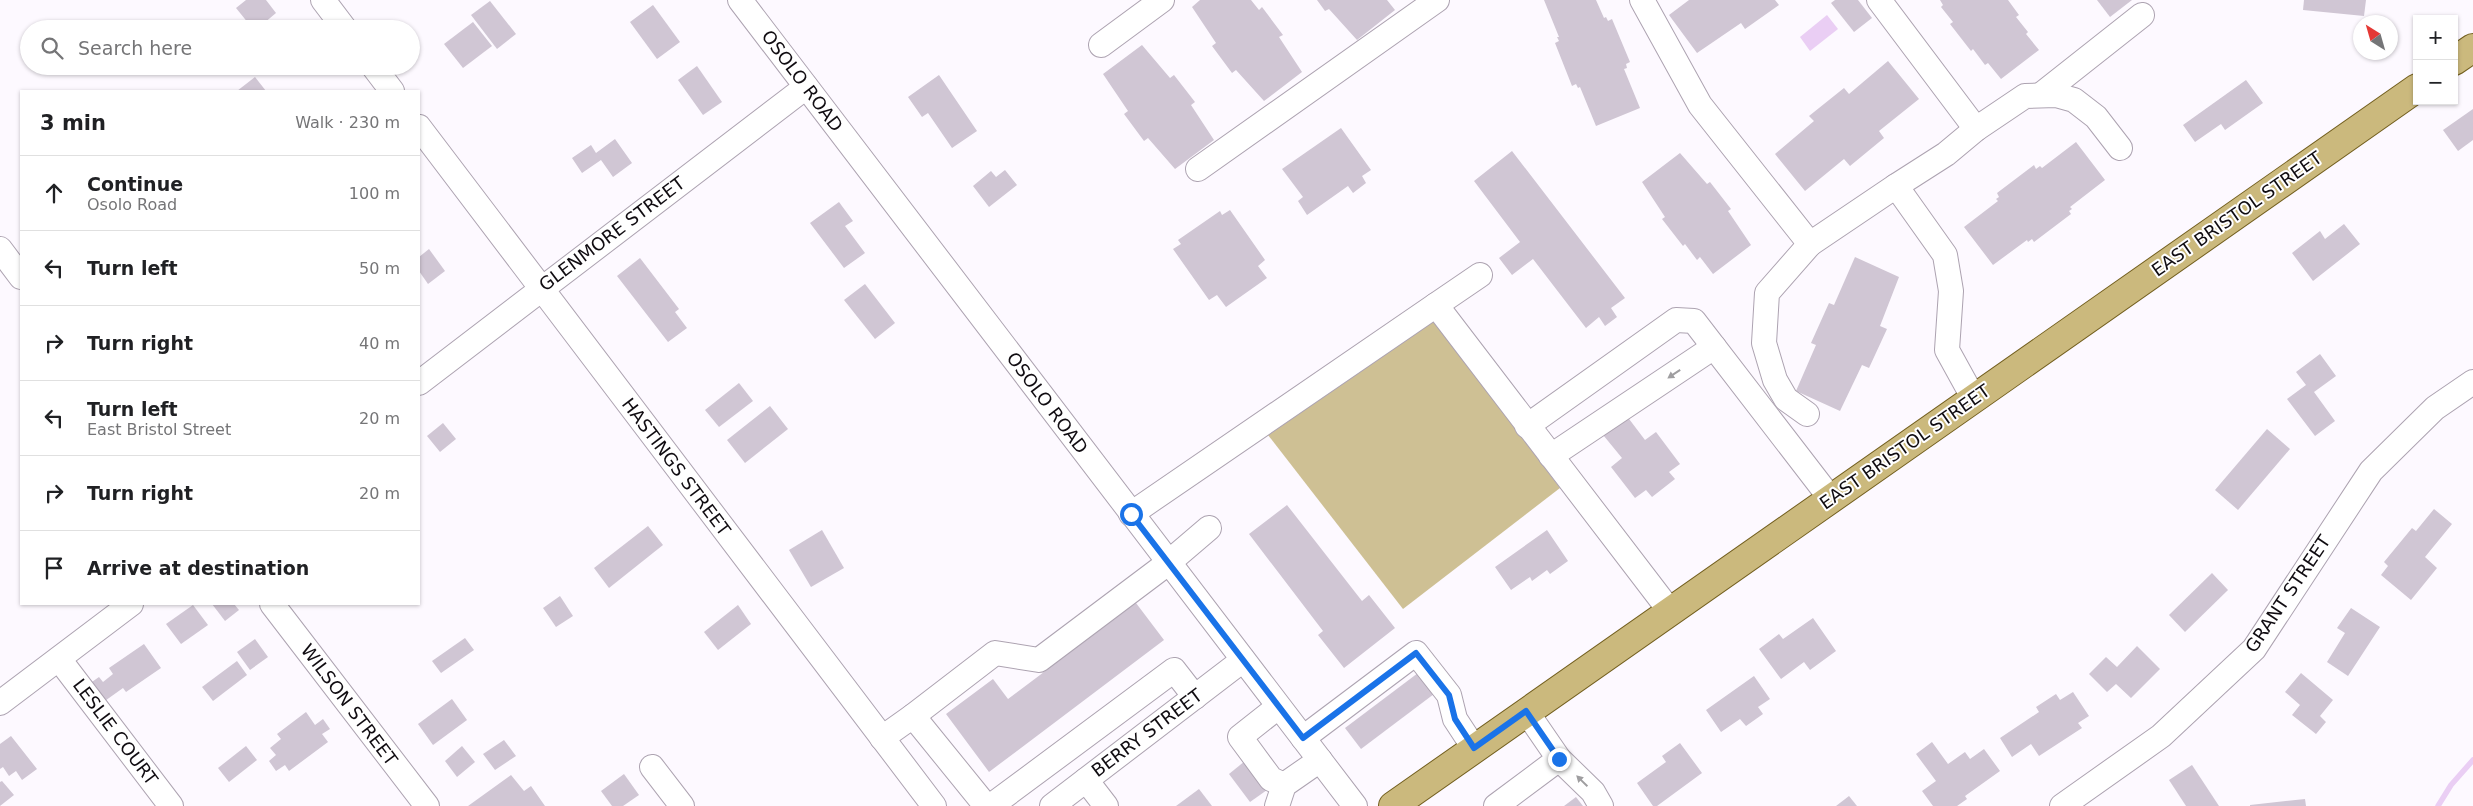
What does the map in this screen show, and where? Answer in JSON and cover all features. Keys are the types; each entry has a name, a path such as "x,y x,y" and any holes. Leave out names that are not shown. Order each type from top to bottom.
{"main road":[{"path":"2455,60 2473,48"},
{"name":"EAST BRISTOL STREET","path":"1393,806 2413,91"}],"street":[{"path":"323,0 338,20"},
{"name":"OSOLO ROAD","path":"740,0 1355,806"},
{"path":"1101,45 1162,0"},
{"path":"1198,168 1437,0"},
{"path":"1642,0 1700,104 1810,244"},
{"path":"1879,0 1976,129"},
{"path":"2042,94 2142,14"},
{"path":"380,75 391,90"},
{"name":"GLENMORE STREET","path":"420,382 806,87"},
{"path":"1807,414 1786,399 1775,380 1764,343 1766,293 1810,244 1946,154 1976,129 2025,96 2042,94 2074,100 2096,117 2120,148"},
{"name":"HASTINGS STREET","path":"420,128 934,806"},
{"path":"1896,186 1945,254 1951,291 1947,350 1974,399"},
{"path":"0,249 20,276"},
{"path":"1131,514 1480,276"},
{"path":"1436,305 1670,611"},
{"path":"1527,426 1676,320 1694,321 1831,499"},
{"path":"1551,456 1714,347"},
{"name":"GRANT STREET","path":"2062,806 2161,736 2254,649 2371,471 2436,408 2473,382"},
{"path":"882,738 995,653 1039,660 1168,562 1209,528"},
{"path":"0,703 130,605"},
{"name":"WILSON STREET","path":"273,605 427,806"},
{"path":"1303,738 1416,653 1449,695 1455,719 1474,748"},
{"name":"LESLIE COURT","path":"59,659 171,806"},
{"name":"BERRY STREET","path":"1052,806 1243,660"},
{"path":"991,806 1174,670 1195,697"},
{"path":"1278,707 1240,737 1281,796 1320,760"},
{"path":"1526,711 1559,759 1593,792 1601,806"},
{"path":"913,716 986,806"},
{"path":"1496,806 1559,759"},
{"path":"652,767 682,806"},
{"path":"1086,780 1106,806"}],"shaded area":[{"path":"1827,15 1838,29 1810,51 1800,37"},
{"path":"1434,321 1560,488 1403,609 1268,435"}],"building":[{"path":"246,0 266,0 276,13 268,20 246,20 236,8"},
{"path":"1200,0 1251,0 1259,10 1262,7 1283,35 1279,37 1302,72 1264,101 1236,70 1232,73 1212,46 1216,43 1192,7"},
{"path":"1317,0 1387,0 1395,10 1357,40 1329,9 1325,11"},
{"path":"1544,0 1596,0 1604,18 1606,17 1608,21 1612,19 1630,62 1626,64 1627,68 1624,69 1640,108 1596,126 1580,87 1578,88 1576,84 1572,86 1555,43 1559,41 1557,37 1559,37"},
{"path":"1689,0 1775,0 1779,5 1745,29 1741,23 1697,53 1669,15"},
{"path":"1835,0 1858,0 1872,18 1854,32 1831,3"},
{"path":"1940,0 2008,0 2019,15 2016,17 2028,32 2026,34 2039,50 2001,79 1988,63 1985,65 1973,49 1971,51 1950,24 1953,22 1941,7 1943,5"},
{"path":"2097,0 2132,0 2110,17"},
{"path":"2304,0 2366,0 2364,15 2303,10"},
{"path":"490,1 516,34 497,49 471,15"},
{"path":"653,5 680,42 657,59 630,22"},
{"path":"473,22 492,46 463,68 444,44"},
{"path":"1142,45 1170,78 1174,75 1195,102 1191,105 1214,140 1175,169 1148,138 1144,141 1124,114 1128,111 1103,74"},
{"path":"1888,61 1919,99 1879,131 1884,138 1850,166 1844,159 1805,191 1775,154 1814,121 1809,116 1844,88 1849,94"},
{"path":"697,66 722,102 703,115 678,80"},
{"path":"939,75 977,131 952,148 928,113 922,117 908,97"},
{"path":"255,77 265,90 238,90"},
{"path":"2246,80 2263,103 2225,130 2221,124 2195,142 2183,125"},
{"path":"2473,109 2473,140 2458,151 2443,130"},
{"path":"1341,128 1371,170 1362,176 1366,183 1353,193 1348,186 1307,215 1298,201 1303,197 1282,169"},
{"path":"615,139 632,163 613,177 601,160 582,173 572,158 591,145 596,153"},
{"path":"2076,142 2105,180 2070,207 2072,209 2069,211 2071,214 2034,242 2032,239 2028,242 2027,240 1993,265 1964,227 1998,201 1996,199 1999,197 1997,193 2034,165 2036,169 2040,166 2042,168"},
{"path":"1512,151 1625,298 1611,308 1617,317 1605,326 1599,317 1586,328 1533,259 1512,275 1499,258 1520,242 1474,181"},
{"path":"1680,153 1707,184 1710,182 1731,209 1728,211 1751,245 1713,274 1700,257 1697,260 1685,244 1683,246 1662,219 1665,217 1642,182"},
{"path":"1005,170 1017,185 989,207 973,186 991,171 996,177"},
{"path":"839,202 853,221 845,226 865,253 844,268 810,223"},
{"path":"1230,210 1265,260 1258,266 1267,278 1226,307 1217,295 1209,300 1173,249 1181,244 1178,240 1220,211 1222,215"},
{"path":"2344,224 2360,244 2313,281 2292,253 2320,231 2325,239"},
{"path":"429,249 445,271 428,284 420,272 420,256"},
{"path":"1855,257 1899,277 1880,326 1887,329 1869,368 1862,365 1840,411 1796,391 1816,345 1811,343 1829,303 1834,305"},
{"path":"640,258 679,309 675,312 687,328 668,342 617,276"},
{"path":"865,284 895,323 875,339 844,300"},
{"path":"2320,354 2336,376 2314,392 2335,421 2315,436 2287,399 2306,385 2296,372"},
{"path":"739,383 753,401 719,427 705,410"},
{"path":"770,406 788,429 745,463 727,440"},
{"path":"1623,411 1645,440 1656,432 1680,464 1669,472 1675,479 1652,497 1646,490 1635,498 1611,467 1622,458 1599,430"},
{"path":"443,423 456,439 440,452 427,436"},
{"path":"2267,429 2290,449 2238,510 2215,490"},
{"path":"1287,505 1362,601 1369,595 1395,628 1344,668 1318,635 1323,631 1249,534"},
{"path":"2434,509 2452,524 2425,557 2437,568 2411,600 2381,575 2388,566 2384,562 2412,528 2416,531"},
{"path":"648,526 663,545 609,588 594,568"},
{"path":"822,530 844,568 811,587 789,550"},
{"path":"1547,530 1568,561 1550,574 1547,570 1532,581 1530,577 1511,590 1495,567"},
{"path":"2212,573 2228,590 2185,632 2169,615"},
{"path":"560,596 573,616 556,627 543,608"},
{"path":"1136,603 1164,640 989,772 946,714 993,679 1008,699"},
{"path":"193,605 208,625 181,644 166,624"},
{"path":"213,605 235,605 239,610 225,621"},
{"path":"738,605 751,624 718,650 704,632"},
{"path":"2351,608 2380,627 2348,676 2327,662 2345,633 2337,628"},
{"path":"1813,618 1836,651 1810,670 1804,662 1781,679 1759,649 1779,634 1783,639"},
{"path":"465,638 474,650 441,673 432,661"},
{"path":"255,639 268,657 250,670 237,652"},
{"path":"144,644 161,668 126,692 123,688 102,703 89,684 99,677 103,682 113,674 109,668"},
{"path":"2137,646 2160,669 2131,698 2116,684 2107,692 2089,674 2106,657 2117,667"},
{"path":"237,661 247,675 213,701 202,687"},
{"path":"1418,673 1434,694 1361,749 1345,728"},
{"path":"2301,673 2333,700 2320,716 2326,722 2316,734 2292,715 2300,705 2285,692"},
{"path":"1754,676 1770,699 1758,707 1763,714 1746,726 1740,719 1721,732 1706,710"},
{"path":"2073,692 2089,716 2078,723 2082,728 2039,756 2031,744 2012,757 2000,738 2039,712 2036,707 2056,694 2060,700"},
{"path":"452,699 467,720 433,745 418,724"},
{"path":"306,712 315,725 323,719 330,729 322,734 328,742 289,771 285,765 276,771 269,761 276,755 270,748 281,739 277,734"},
{"path":"11,736 37,769 22,780 16,771 9,776 3,767 0,769 0,744"},
{"path":"504,740 516,756 495,770 483,754"},
{"path":"1932,742 1948,764 1965,752 1970,759 1984,749 2000,771 1965,796 1967,799 1957,806 1933,806 1922,791 1936,781 1916,754"},
{"path":"1680,743 1702,773 1657,806 1653,806 1637,783 1666,762 1662,756"},
{"path":"246,746 257,760 229,782 218,768"},
{"path":"462,746 475,762 457,777 445,761"},
{"path":"1245,761 1267,790 1250,802 1229,774"},
{"path":"2192,765 2219,806 2186,806 2169,780"},
{"path":"624,774 639,795 623,806 612,806 601,791"},
{"path":"511,775 524,791 531,786 545,806 468,806"},
{"path":"2,781 14,795 0,806 0,782"},
{"path":"1199,789 1212,806 1176,806"},
{"path":"1849,796 1857,806 1836,806"},
{"path":"1576,797 1583,806 1564,806"},
{"path":"2305,799 2306,806 2250,806 2250,805"}],"waterway":[{"path":"2438,806 2451,785 2473,760"}],"route":[{"path":"1131,514 1303,738 1416,653 1449,695 1455,719 1474,748 1526,711 1559,759"}]}
